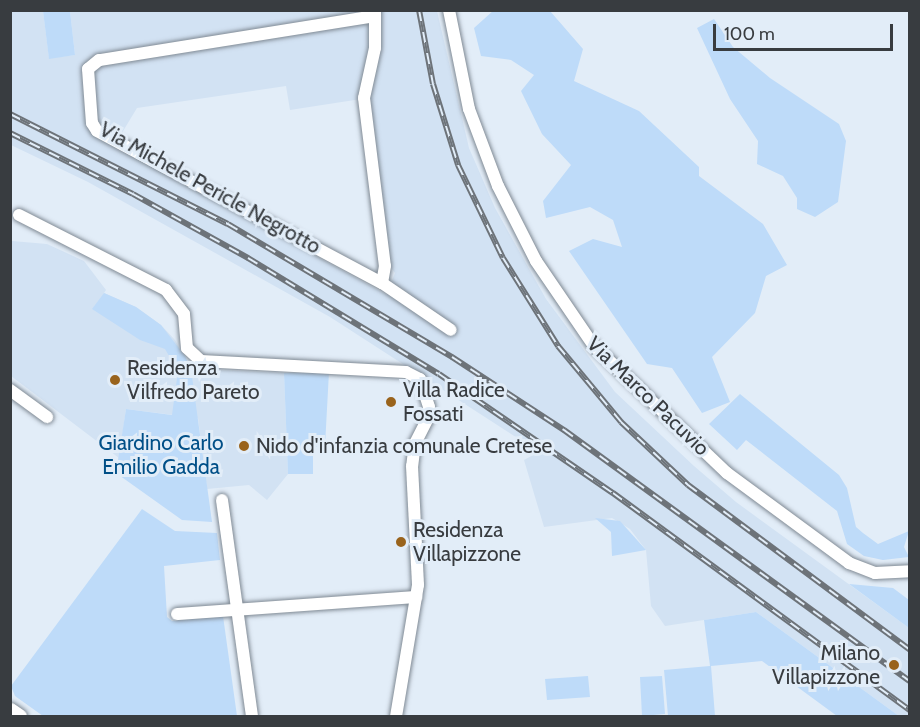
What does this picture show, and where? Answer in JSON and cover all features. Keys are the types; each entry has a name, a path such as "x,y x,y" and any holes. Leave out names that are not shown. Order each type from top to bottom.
{"main road":[{"path":"10,710 19,717"}],"street":[{"name":"Via Marco Pacuvio","path":"449,10 473,121 505,202 536,261 594,346 734,479 860,569 875,573 909,571"},
{"name":"Via Michele Pericle Negrotto","path":"382,283 385,266 364,98 375,48 375,13 99,60 88,69 92,123 97,131 382,283 451,330"},
{"path":"19,215 166,290 184,314 187,348 201,361 406,372 420,380 429,407 413,459 419,564 416,597 396,717"},
{"path":"10,390 47,417"},
{"path":"222,500 252,717"},
{"path":"177,614 416,597"}],"shaded area":[{"path":"10,11 43,11 49,58 75,55 70,11 437,11 469,148 495,208 546,299 615,392 694,466 736,502 909,628 909,716 899,716 756,612 665,626 651,606 646,550 630,529 612,518 544,527 524,460 539,452 330,317 88,182 11,145","holes":["286,86 290,110 361,99 380,252 395,273 387,295 114,146 137,108"]},
{"path":"12,241 47,244 84,261 106,290 104,293 136,307 161,325 175,340 191,369 284,373 288,474 267,500 249,485 207,489 198,418 126,409 119,458 11,376"}],"green space":[{"path":"494,10 550,11 583,49 574,81 639,111 699,167 699,176 763,224 787,265 766,276 755,313 712,357 730,402 702,413 672,368 647,364 569,251 593,239 622,247 613,220 590,207 546,218 543,201 571,165 542,134 521,91 534,75 511,60 481,56 474,28"},
{"path":"43,11 70,11 75,55 49,59"},
{"path":"714,19 733,47 770,78 839,124 846,141 838,202 815,217 797,209 797,198 783,176 757,164 758,141 730,99 697,28"},
{"name":"Giardino Carlo Emilio Gadda","path":"104,293 136,307 161,325 185,356 191,369 212,522 182,520 116,473 126,409 172,415 178,371 165,349 140,340 92,309"},
{"path":"329,372 325,446 313,447 313,474 288,474 284,373"},
{"path":"740,394 839,475 847,488 856,527 863,533 878,544 909,531 904,547 909,557 883,560 864,556 847,544 837,511 746,440 737,450 709,424"},
{"path":"142,509 175,531 217,533 220,560 164,566 167,617 172,621 223,616 237,716 43,716 15,696 11,686"},
{"path":"595,518 620,521 646,550 612,556 611,532"},
{"path":"849,584 893,588 909,600 909,628"},
{"path":"756,612 899,716 837,716 762,661 711,666 715,716 668,716 664,670 710,666 704,620"},
{"path":"588,676 590,697 547,700 545,679"},
{"path":"662,676 665,714 642,716 640,677"}],"railway":[{"path":"419,10 433,84 458,165 503,258 558,346 621,422 688,485 910,650"},
{"path":"10,114 228,224 452,357 564,430 910,681"},
{"path":"10,133 133,194 248,258 439,374 613,493 910,710"}],"place":[{"name":"Residenza Vilfredo Pareto","path":"115,380"},
{"name":"Villa Radice Fossati","path":"391,402"},
{"name":"Nido d'infanzia comunale Cretese","path":"244,446"},
{"name":"Residenza Villapizzone","path":"401,542"},
{"name":"Milano Villapizzone","path":"894,665"}]}
